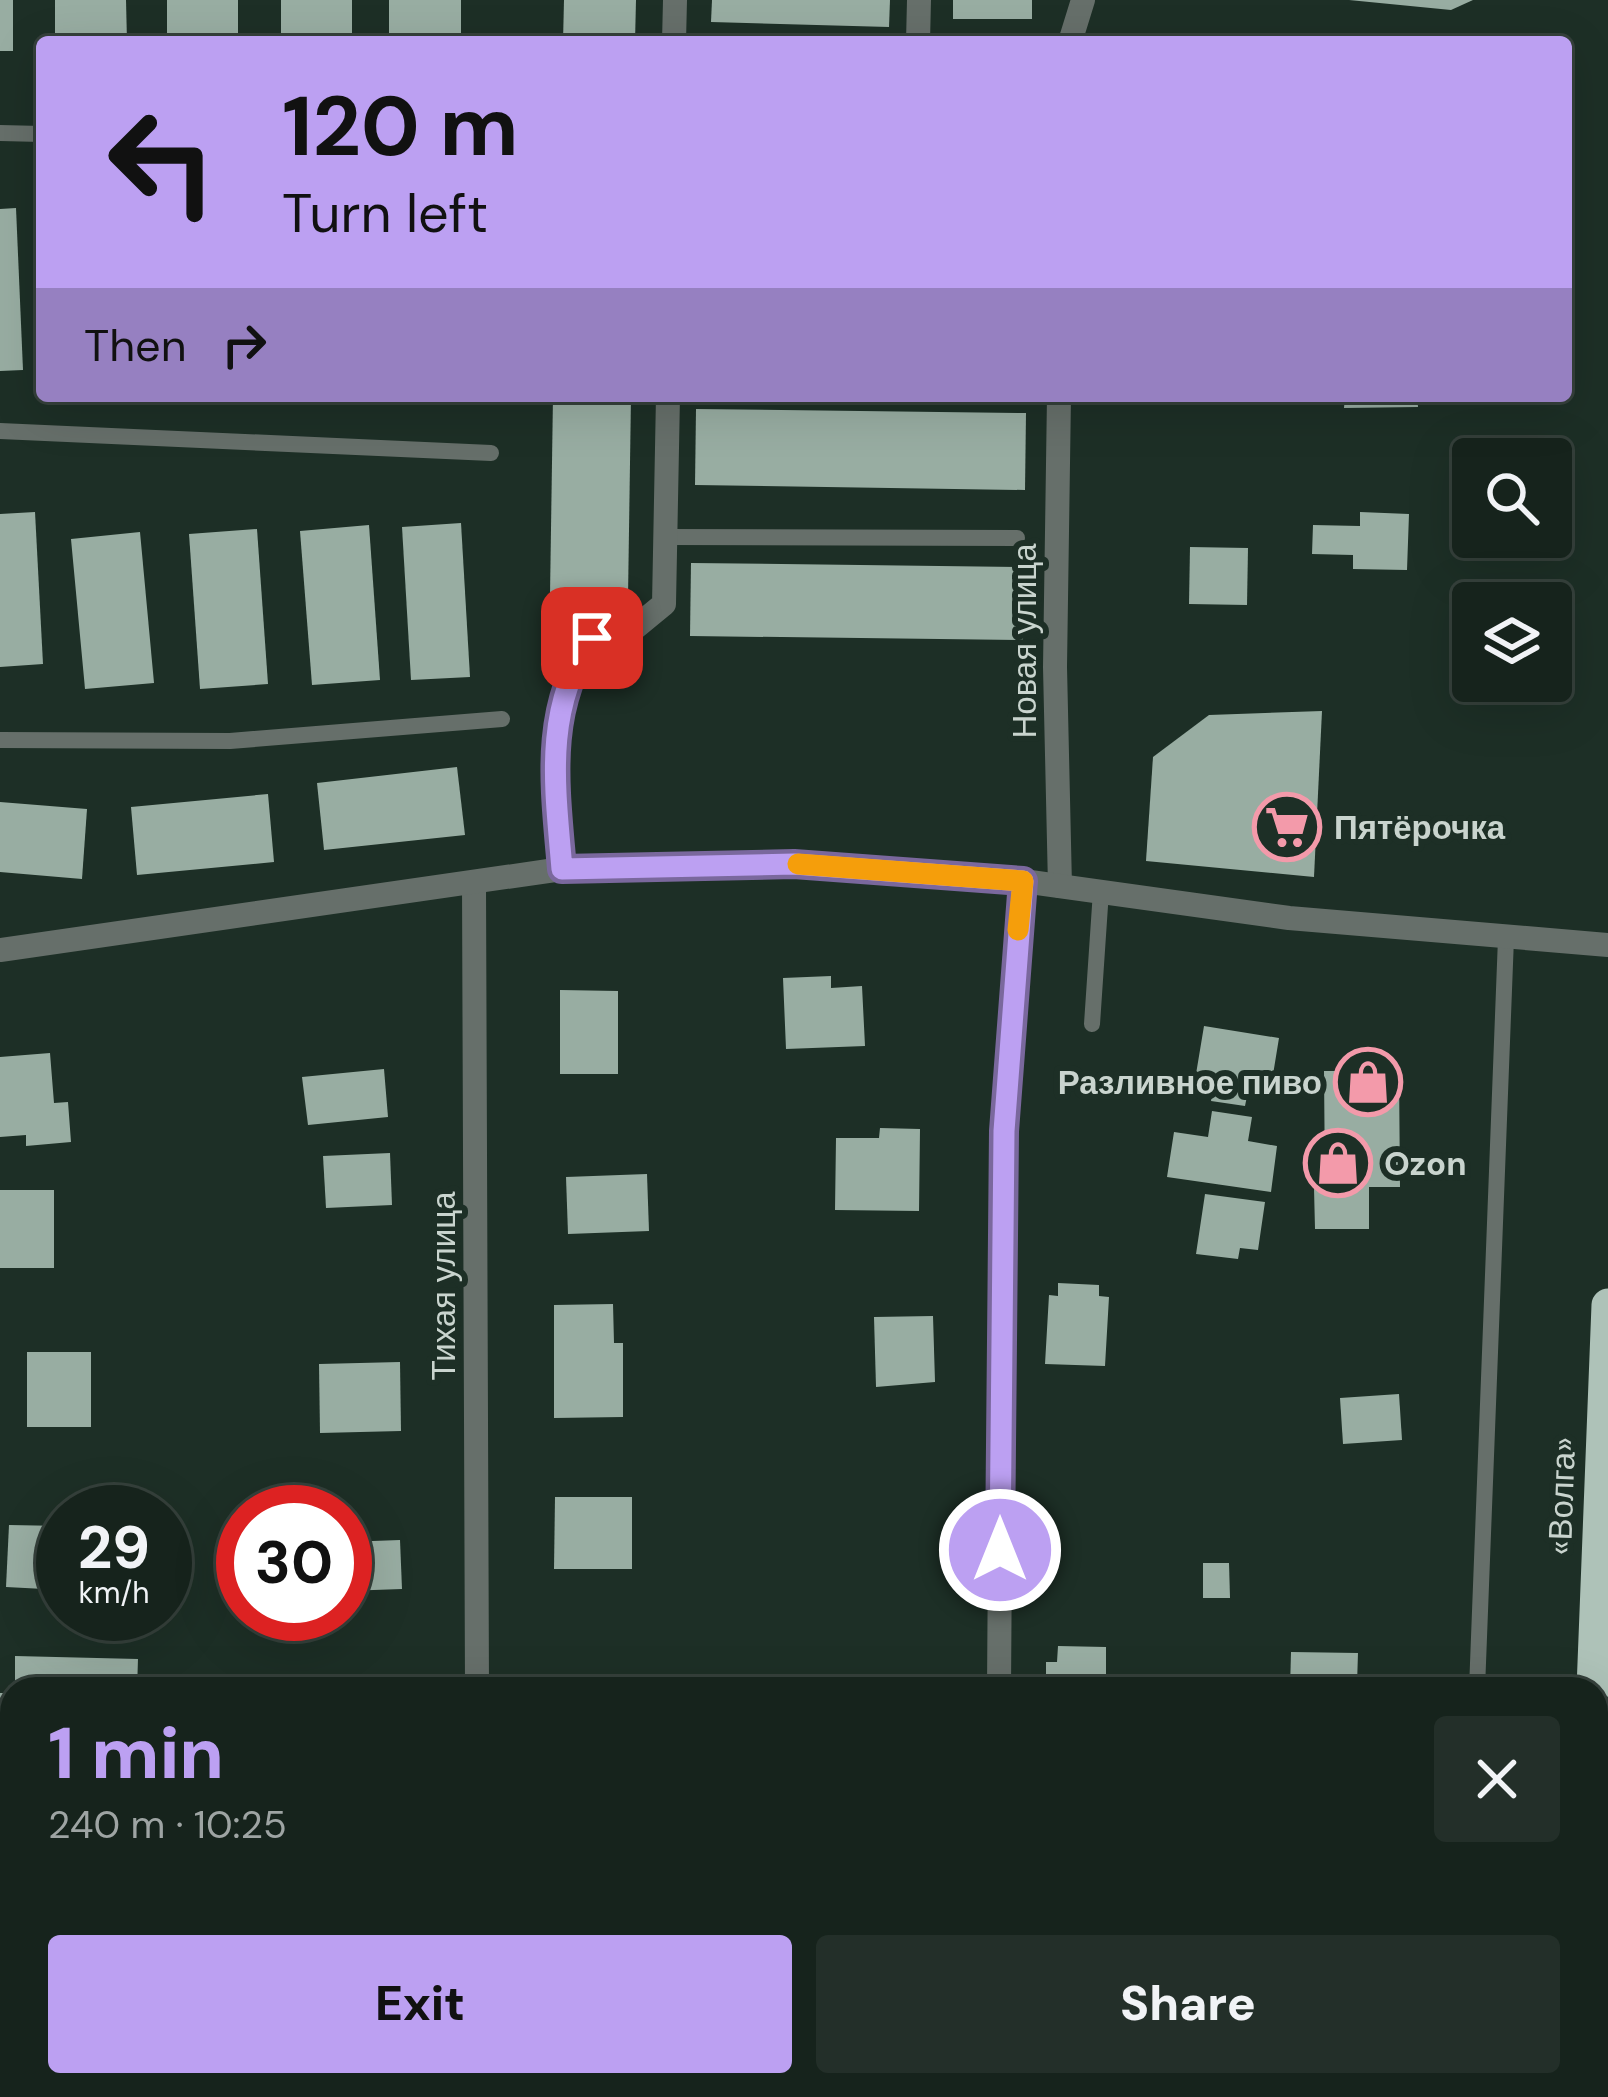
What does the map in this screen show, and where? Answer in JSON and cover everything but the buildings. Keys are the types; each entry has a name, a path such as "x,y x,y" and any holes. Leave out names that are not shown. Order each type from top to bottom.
{"highway":[{"name":"«Волга»","path":"1593,1677 1608,1305"}],"street":[{"path":"674,36 675,0"},
{"path":"918,36 919,0"},
{"path":"1072,36 1083,0"},
{"path":"562,869 554,764 567,675 592,638 636,627 664,604 668,402"},
{"name":"Новая улица","path":"1059,402 1055,667 1060,886"},
{"path":"0,950 562,869 794,864 1023,881 1289,918 1608,945"},
{"path":"999,1677 1004,1131 1023,881"},
{"name":"Тихая улица","path":"474,884 477,1677"}],"lane":[{"path":"0,133 36,134"},
{"path":"0,431 491,453"},
{"path":"665,537 1017,538"},
{"path":"0,740 230,741 502,719"},
{"path":"1092,1024 1101,891"},
{"path":"1477,1677 1506,938"}],"slow traffic":[{"path":"798,864 1023,881 1018,930"}],"place":[{"name":"Пятёрочка","path":"1287,827"},
{"name":"Разливное пиво","path":"1368,1082"},
{"name":"Ozon","path":"1338,1163"}],"route":[{"path":"592,638 567,675 554,764 562,869 794,864 1023,881 1004,1131 1000,1550"}]}
